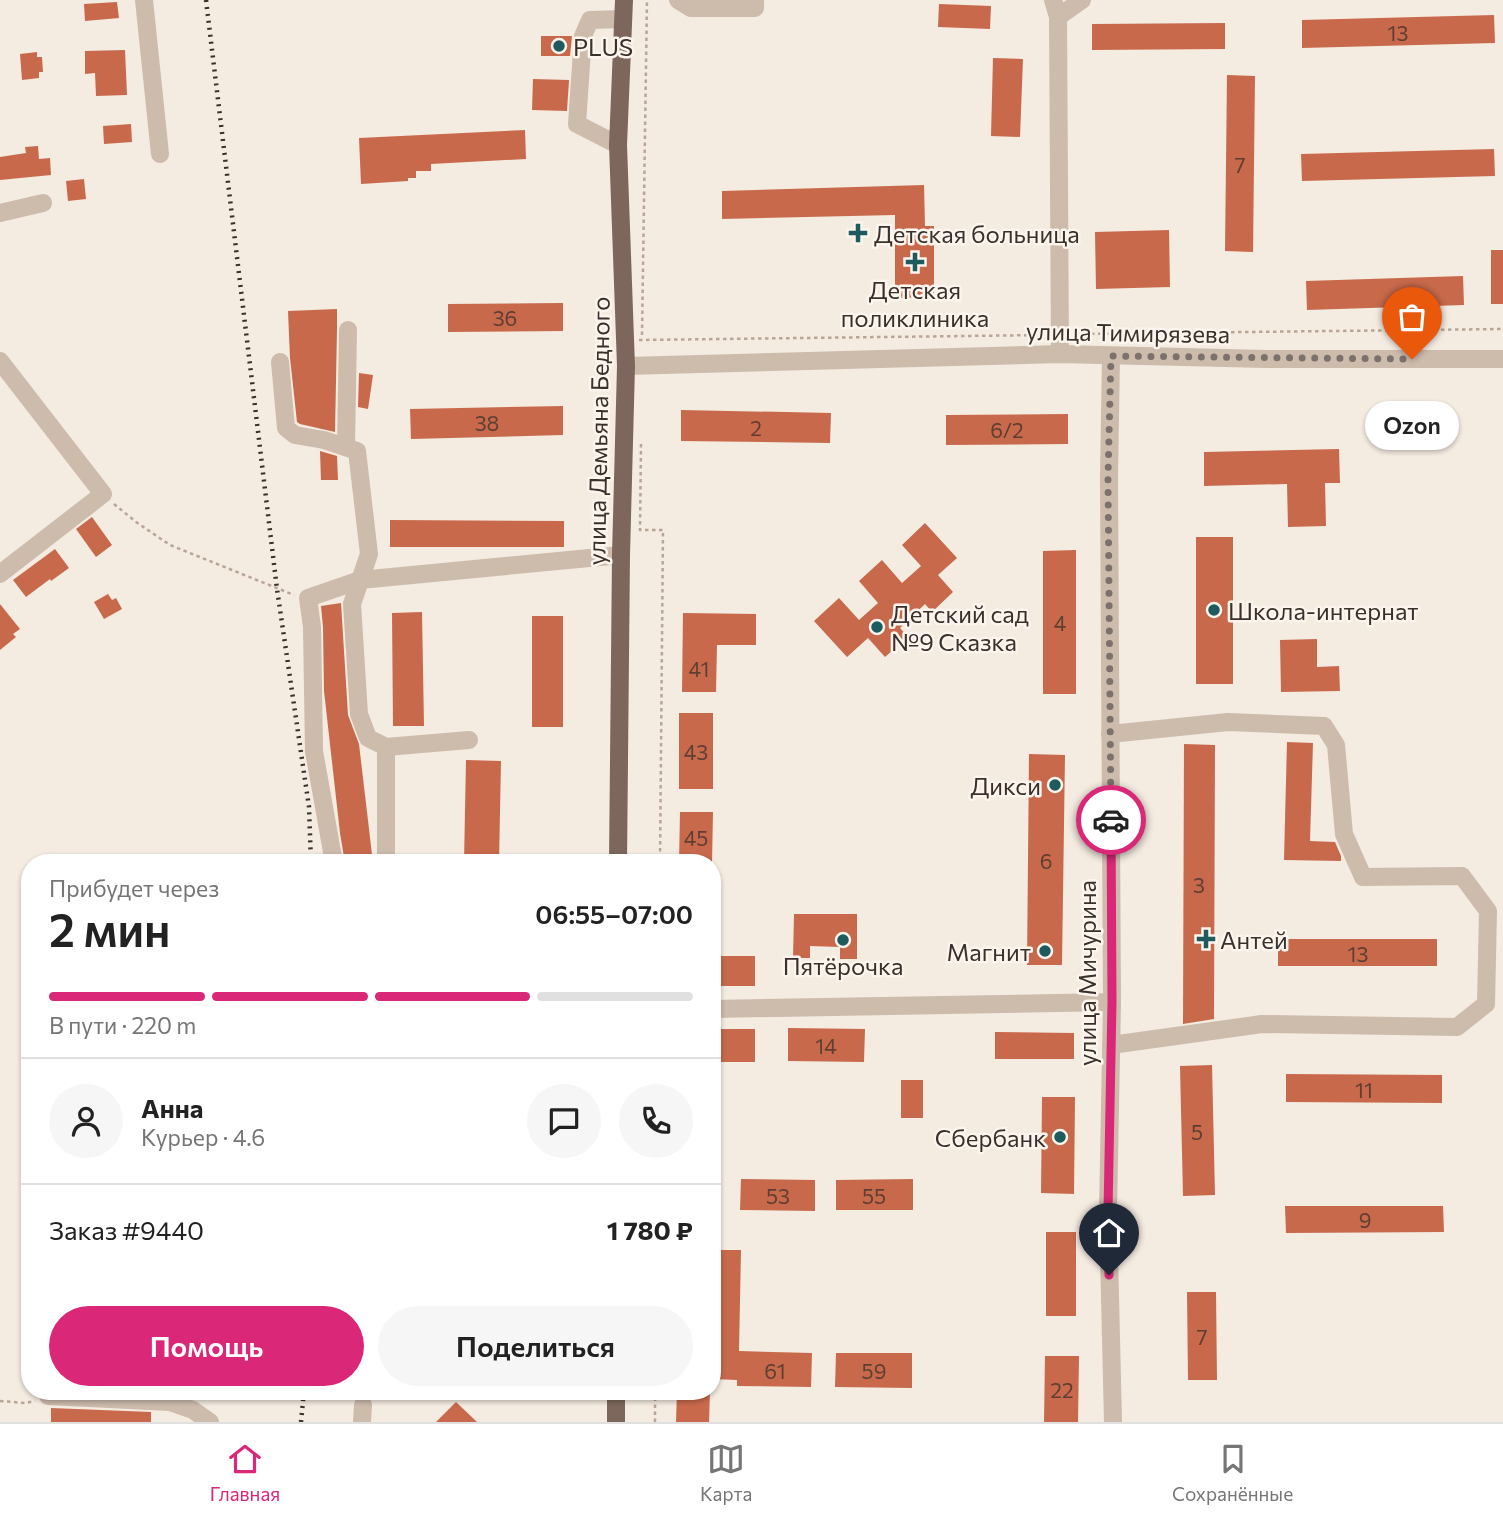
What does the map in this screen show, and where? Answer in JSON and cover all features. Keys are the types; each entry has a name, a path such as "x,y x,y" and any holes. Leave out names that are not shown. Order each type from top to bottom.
{"main road":[{"name":"улица Демьяна Бедного","path":"618,854 626,366 618,145 624,0"},
{"path":"616,1400 616,1422"}],"street":[{"path":"144,0 160,154"},
{"path":"678,0 691,8 755,8 755,0"},
{"path":"1060,354 1056,9 1083,0"},
{"path":"618,145 577,124 583,36 590,20 623,19"},
{"path":"0,213 43,204"},
{"path":"346,447 348,330"},
{"name":"улица Тимирязева","path":"626,366 1060,354 1266,359 1503,359"},
{"name":"улица Мичурина","path":"1111,356 1108,477 1112,1002 1108,1212 1113,1422"},
{"path":"0,361 103,494 0,574"},
{"path":"280,362 286,428 295,435 324,440 357,451 369,554 352,604 359,714 368,738 386,747 469,740"},
{"path":"332,854 314,751 312,627 308,598 360,580 621,555"},
{"path":"1110,734 1228,722 1324,726 1336,745 1344,834 1363,877 1462,876 1488,911 1486,1004 1457,1027 1262,1024 1111,1045"},
{"path":"386,747 386,854"},
{"path":"721,1009 1112,1002"},
{"path":"173,1400 210,1422"}],"path":[{"path":"642,340 647,0"},
{"path":"641,434 640,530 663,530 660,854"},
{"path":"103,494 136,522 170,545 277,589 308,598"},
{"path":"0,1401 25,1404 36,1400"},
{"path":"655,1400 655,1422"}],"building":[{"path":"117,2 119,18 85,21 84,4"},
{"path":"939,4 991,6 990,29 938,27"},
{"path":"1494,15 1495,43 1302,48 1302,20"},
{"path":"1225,23 1225,49 1092,50 1092,24"},
{"name":"PLUS","path":"541,36 572,36 570,56 541,56"},
{"path":"125,50 127,95 96,96 95,73 85,74 85,51"},
{"path":"37,52 37,57 42,57 43,72 39,72 39,78 22,80 20,54"},
{"path":"993,58 1023,59 1020,137 991,136"},
{"path":"1227,75 1255,76 1253,252 1225,251"},
{"path":"533,79 569,80 567,111 532,110"},
{"path":"131,124 132,142 104,144 103,126"},
{"path":"525,130 526,159 431,164 431,171 416,171 416,178 408,178 408,181 361,184 359,138"},
{"path":"38,146 39,159 50,158 51,175 0,180 0,157 26,153 25,147"},
{"path":"1494,149 1495,176 1302,181 1301,154"},
{"path":"84,179 86,199 68,201 66,181"},
{"path":"924,185 925,226 934,226 934,297 895,298 895,215 722,219 722,191"},
{"path":"1169,230 1170,287 1096,289 1095,232"},
{"path":"1491,250 1503,250 1503,304 1491,304"},
{"path":"1463,276 1464,305 1307,310 1306,281"},
{"path":"563,303 563,331 448,332 448,304"},
{"path":"337,309 335,432 297,422 288,311"},
{"path":"359,373 373,375 368,409 358,407"},
{"path":"563,406 563,435 411,439 410,409"},
{"path":"681,410 831,413 830,443 681,441"},
{"path":"1068,414 1068,444 946,445 946,415"},
{"path":"1339,449 1340,483 1325,483 1326,526 1288,527 1287,484 1204,486 1204,452"},
{"path":"320,451 337,456 338,480 321,480"},
{"path":"92,517 112,545 96,557 76,529"},
{"path":"390,520 564,521 564,547 390,547"},
{"path":"925,523 957,558 938,575 953,592 932,612 925,604 900,628 908,637 885,657 868,638 847,657 814,621 839,598 859,620 878,603 859,581 882,560 902,583 921,566 902,545"},
{"name":"Школа-интернат","path":"1196,537 1233,537 1233,684 1196,684"},
{"path":"55,549 69,568 26,597 13,580"},
{"path":"1076,550 1076,694 1043,694 1043,551"},
{"path":"108,594 112,600 116,598 122,609 104,619 94,602"},
{"path":"341,603 348,715 359,744 372,854 344,854 324,691 321,606"},
{"path":"0,604 20,629 13,634 16,637 0,650"},
{"path":"422,612 424,726 393,726 392,613"},
{"path":"683,613 756,614 756,645 717,645 716,692 682,692"},
{"path":"532,616 563,616 563,727 532,727"},
{"path":"1317,639 1317,667 1339,666 1340,691 1281,692 1280,640"},
{"path":"679,713 713,713 713,789 679,789"},
{"path":"1287,742 1313,743 1310,841 1335,842 1341,861 1284,860"},
{"path":"1184,744 1215,745 1214,1019 1183,1024"},
{"path":"1029,754 1065,755 1062,965 1027,965"},
{"path":"466,760 501,761 499,854 464,854"},
{"path":"680,812 713,812 712,854 679,854"},
{"path":"794,914 857,914 857,959 840,959 840,947 810,946 810,958 793,958"},
{"path":"1278,939 1437,939 1437,966 1278,966"},
{"path":"721,956 755,956 755,986 721,986"},
{"path":"788,1028 865,1029 864,1062 788,1061"},
{"path":"721,1029 755,1029 755,1062 721,1062"},
{"path":"995,1032 1074,1033 1074,1059 995,1059"},
{"path":"1212,1065 1215,1195 1183,1196 1180,1066"},
{"path":"1286,1074 1442,1075 1442,1103 1286,1102"},
{"path":"901,1080 923,1080 923,1118 901,1118"},
{"path":"1042,1097 1075,1097 1074,1194 1041,1193"},
{"path":"741,1179 815,1180 815,1211 740,1210"},
{"path":"913,1179 913,1210 836,1210 836,1180"},
{"path":"1285,1206 1443,1206 1444,1232 1286,1233"},
{"path":"1046,1232 1076,1232 1076,1316 1046,1316"},
{"path":"721,1250 741,1250 739,1351 812,1353 811,1387 737,1386 737,1380 721,1379"},
{"path":"1187,1292 1216,1292 1217,1380 1188,1380"},
{"path":"836,1353 912,1353 912,1388 835,1387"},
{"path":"1045,1356 1079,1356 1078,1422 1044,1422"},
{"path":"677,1400 710,1400 709,1422 676,1422"},
{"path":"456,1402 477,1422 436,1422"},
{"path":"51,1408 151,1412 151,1422 51,1422"}],"railway":[{"path":"206,0 277,589 309,807 311,854"},
{"path":"301,1422 303,1400"}],"way so far":[{"path":"1111,820 1108,477 1111,356 1412,359"}],"place":[{"name":"PLUS","path":"559,46"},
{"name":"Детская больница","path":"858,233"},
{"name":"Детская поликлиника","path":"915,262"},
{"name":"Ozon","path":"1412,359"},
{"name":"Школа-интернат","path":"1214,610"},
{"name":"Детский сад №9 Сказка","path":"877,627"},
{"name":"Дикси","path":"1055,785"},
{"name":"Антей","path":"1206,939"},
{"name":"Пятёрочка","path":"843,940"},
{"name":"Магнит","path":"1045,951"},
{"name":"Сбербанк","path":"1060,1137"}],"route":[{"path":"1109,1275 1111,820"}]}
